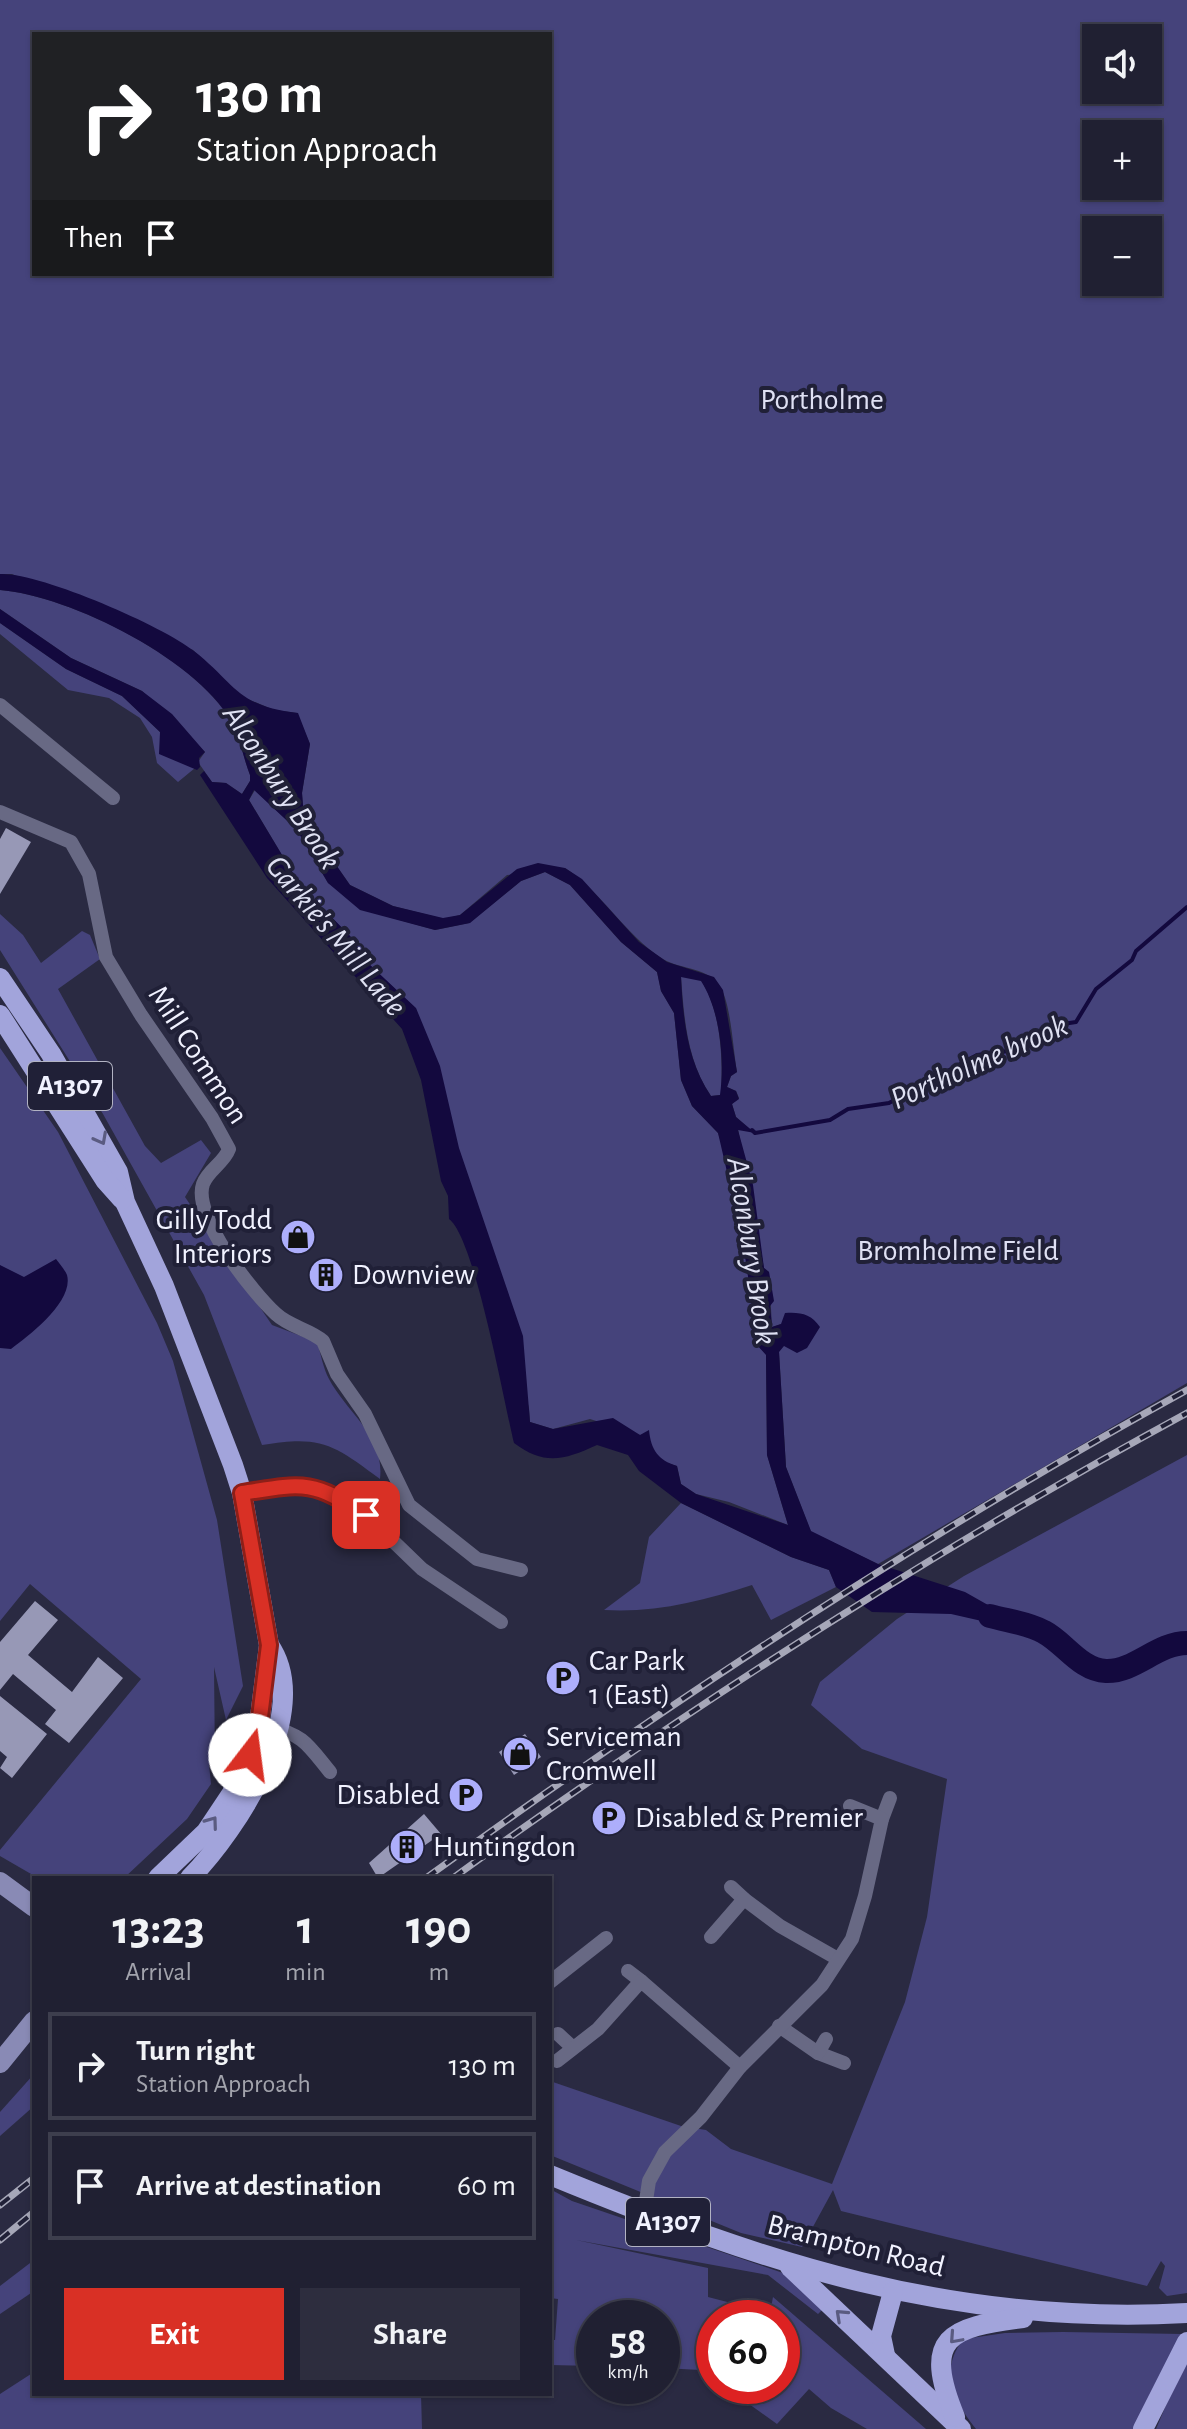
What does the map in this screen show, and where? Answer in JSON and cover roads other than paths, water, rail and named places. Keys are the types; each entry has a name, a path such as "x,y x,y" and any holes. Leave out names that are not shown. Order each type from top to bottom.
{"main road":[{"name":"A1307","path":"0,978 99,1134 118,1172 125,1202 187,1344 242,1493 269,1645 282,1663 259,1781 212,1855 192,1876"},
{"name":"A1307","path":"0,1015 105,1180 125,1202"},
{"name":"A1307","path":"160,1876 206,1832 268,1727"},
{"path":"0,1882 31,1900"},
{"path":"0,2063 32,2023"},
{"name":"Brampton Road","path":"552,2176 644,2214 788,2264 893,2292 1055,2314 1187,2313"},
{"name":"A1307","path":"788,2264 960,2428"},
{"path":"885,2355 881,2336 893,2292"},
{"path":"960,2428 940,2369 951,2340 976,2323 1055,2314"},
{"path":"1143,2429 1187,2342"}],"street":[{"path":"0,705 113,798"},
{"name":"Mill Common","path":"0,812 71,842 89,874 106,957 141,1015 212,1118 229,1149 203,1184 202,1208 212,1229 274,1313 289,1325 323,1341 337,1374 365,1414 409,1505 477,1559 521,1570"},
{"path":"242,1493 303,1484 336,1496 366,1515 422,1569 501,1622"},
{"path":"268,1727 302,1737 330,1772"},
{"path":"644,2214 649,2181 665,2152 701,2117 740,2067 822,1985 852,1939 890,1798"},
{"path":"850,1806 882,1819"},
{"path":"731,1887 780,1926 838,1959"},
{"path":"711,1937 744,1899"},
{"path":"552,1980 606,1938"},
{"path":"628,1971 740,2067"},
{"path":"557,2061 571,2046 598,2029 641,1981"},
{"path":"779,2026 818,2053 844,2063"},
{"path":"558,2034 571,2046"},
{"path":"818,2053 826,2039"}],"water":[{"name":"Garkie's Mill Lade","path":"0,574 18,576 100,602 178,640 249,699 277,710 298,713 310,744 302,793 304,819 350,885 393,906 443,918 460,915 517,869 538,863 565,868 582,879 639,942 667,962 714,977 723,990 737,1072 731,1076 727,1087 736,1091 739,1099 732,1104 736,1117 755,1133 738,1130 753,1185 764,1268 769,1272 774,1301 770,1306 772,1327 781,1324 785,1313 791,1313 809,1317 820,1327 807,1348 797,1353 784,1346 779,1352 786,1467 811,1531 878,1564 965,1592 1039,1634 951,1614 872,1612 836,1587 829,1570 791,1557 681,1503 639,1471 628,1455 597,1445 564,1457 545,1458 514,1443 478,1288 459,1232 449,1219 448,1196 441,1181 421,1080 402,1029 267,878 200,775 204,771 212,782 226,783 242,794 250,775 235,728 219,703 195,679 132,636 61,604 0,590","holes":["254,790 297,830 328,883 360,910 435,930 470,923 521,881 545,872 570,885 621,942 657,972 661,991 674,1013 681,1080 692,1106 718,1133 734,1202 744,1211 740,1220 758,1346 766,1355 767,1455 788,1525 696,1494 681,1484 677,1466 657,1453 649,1430 640,1435 613,1418 553,1429 530,1422 523,1336 459,1148 440,1066 416,1008 370,965 350,936 300,885 249,800","681,977 701,981 713,1006 721,1051 720,1095 711,1096 691,1054"]},
{"path":"0,609 71,658 142,691 172,714 205,752 199,758 200,767 197,770 159,754 160,732 122,696 66,669 0,623"},
{"path":"56,1259 67,1275 64,1296 39,1326 11,1349 0,1348 0,1265 24,1277"}],"waterway":[{"name":"Portholme brook","path":"752,1130 755,1133 830,1120 848,1109 889,1103 977,1055 1016,1050 1050,1026 1076,1022 1096,989 1132,960 1136,951 1187,907"},
{"name":"Alconbury Brook","path":"990,1616 1038,1629 1088,1666 1106,1671 1127,1667 1166,1648 1187,1643"}],"railway":[{"path":"429,1876 611,1747 894,1561 1187,1390"},
{"path":"456,1876 631,1753 812,1634 998,1520 1187,1413"},
{"path":"0,2205 32,2180"},
{"path":"0,2240 32,2214"}],"place":[{"name":"Gilly Todd Interiors","path":"298,1237"},
{"name":"Downview","path":"326,1275"},
{"name":"Car Park 1 (East)","path":"563,1678"},
{"name":"Serviceman Cromwell","path":"520,1754"},
{"name":"Disabled","path":"466,1795"},
{"name":"Disabled & Premier","path":"609,1818"},
{"name":"Huntingdon","path":"407,1847"}],"park label":[{"name":"Portholme","path":"822,400"},
{"name":"Bromholme Field","path":"958,1251"}]}
